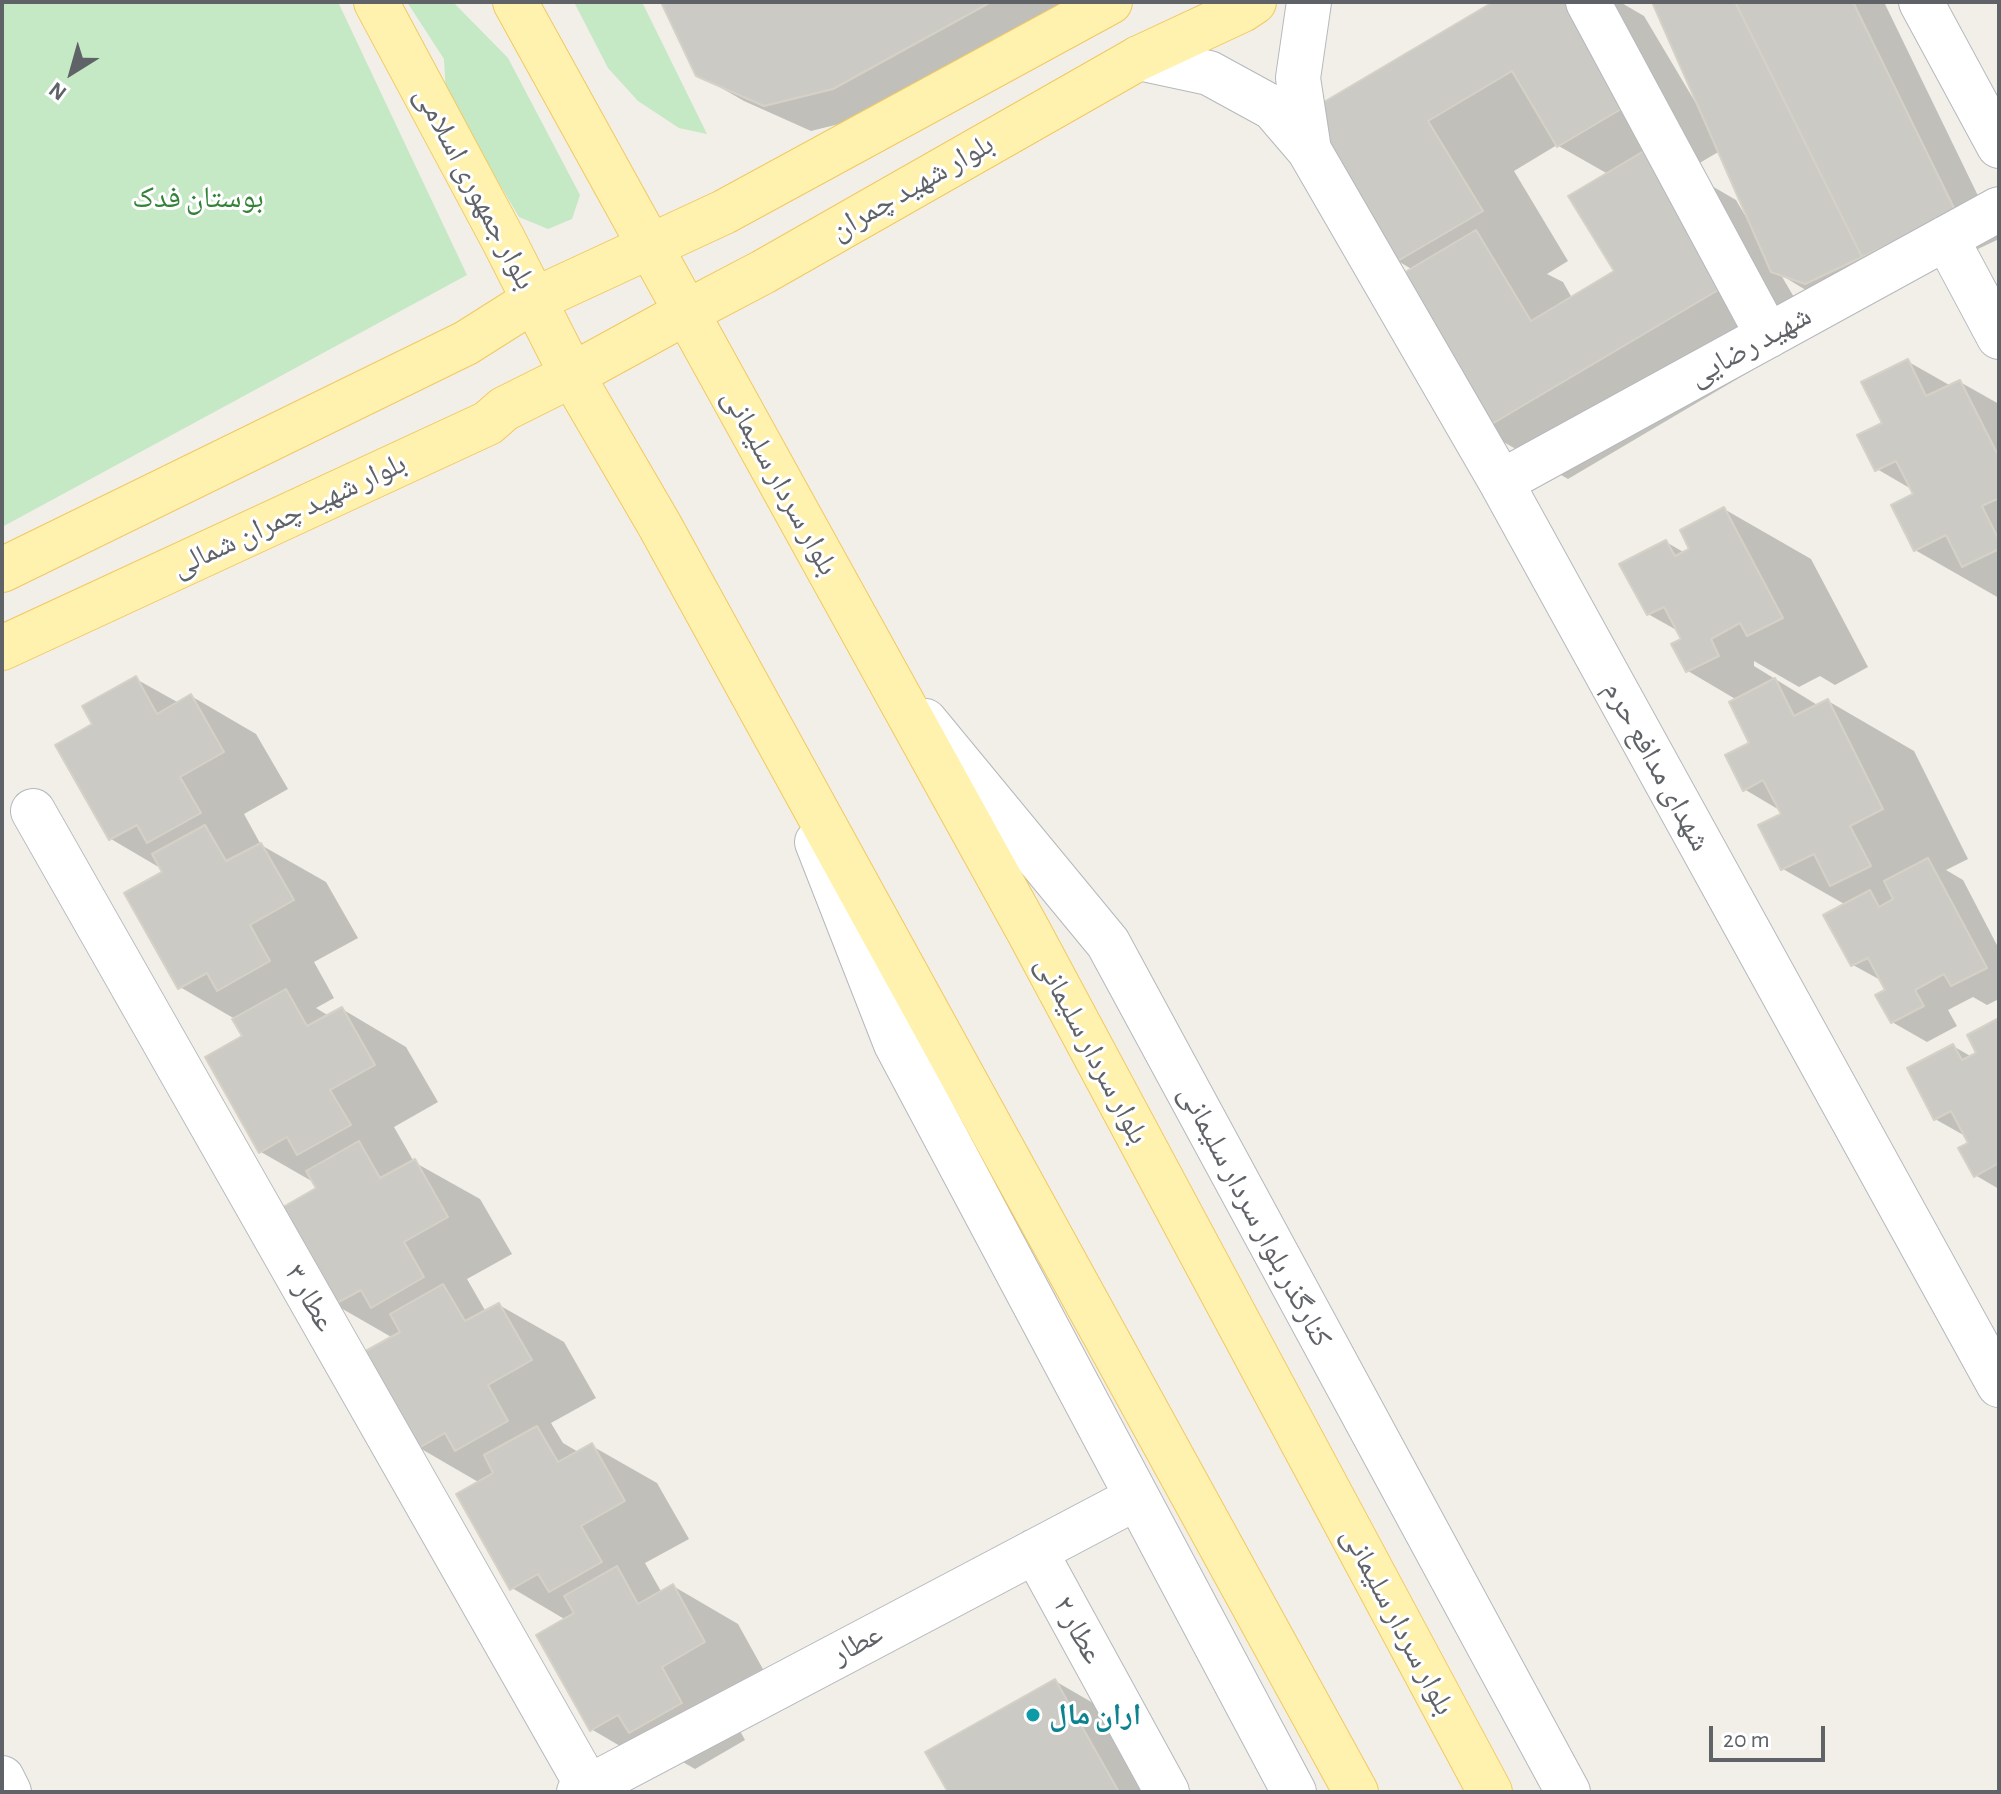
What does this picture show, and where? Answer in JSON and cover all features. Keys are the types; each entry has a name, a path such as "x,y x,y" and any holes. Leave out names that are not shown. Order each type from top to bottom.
{"main road":[{"name":"بلوار جمهوری اسلامی","path":"376,2 572,375"},
{"path":"515,2 685,313"},
{"path":"2,570 466,343 534,300 724,212 1110,2"},
{"name":"بلوار شهید چمران","path":"572,375 763,272 1139,58 1254,2"},
{"name":"بلوار سردار سلیمانی","path":"685,313 1029,932 1490,1792"},
{"path":"572,375 660,526 1356,1792"},
{"name":"بلوار شهید چمران شمالی","path":"2,648 488,423 504,409 572,375"}],"street":[{"path":"1309,2 1298,78 1309,150"},
{"path":"1588,2 1768,336"},
{"path":"1921,2 1999,146"},
{"path":"1139,58 1209,73 1273,108 1309,150"},
{"name":"شهدای مدافع حرم","path":"1309,150 1501,482 1999,1385"},
{"name":"شهید رضایی","path":"1501,482 1999,209"},
{"path":"1946,238 1999,337"},
{"name":"کنارگذر بلوار سردار سلیمانی","path":"888,676 1108,943 1568,1792"},
{"path":"781,750 896,1044 1294,1792"},
{"name":"عطار ۳","path":"33,811 586,1790"},
{"name":"عطار","path":"586,1790 1136,1498"},
{"name":"عطار ۲","path":"1035,1551 1167,1792"},
{"path":"2,1778 9,1792"}],"green space":[{"name":"بوستان فدک","path":"2,2 338,2 467,275 2,527"},
{"path":"407,2 453,2 508,58 580,195 572,219 548,229 519,217 446,94 444,59"},
{"path":"574,2 642,2 707,134 679,128 638,101 608,68"}],"building":[{"path":"661,2 991,2 833,89 764,106 696,76"},
{"path":"1493,2 1580,2 1638,99 1557,147 1512,71 1428,121 1483,211 1396,262 1307,112"},
{"path":"1652,2 1735,2 1862,257 1805,284 1771,272"},
{"path":"1735,2 1853,2 1956,212 1862,257"},
{"path":"1649,148 1730,283 1480,431 1390,281 1476,230 1531,321 1614,271 1568,196"},
{"path":"1908,359 1926,396 1960,380 1999,457 1999,498 1982,506 1999,540 1999,549 1962,567 1946,535 1914,551 1891,505 1913,494 1896,461 1875,471 1857,435 1882,423 1861,382"},
{"path":"1724,507 1783,618 1747,636 1740,623 1711,639 1719,656 1686,672 1671,644 1681,639 1664,607 1647,615 1619,564 1666,540 1675,556 1689,549 1680,530"},
{"path":"136,676 157,714 191,694 224,752 180,777 201,813 147,843 137,825 109,840 55,745 92,724 82,706"},
{"path":"1775,678 1794,716 1828,699 1883,809 1850,826 1871,866 1830,886 1814,854 1781,870 1758,825 1781,814 1763,780 1743,791 1725,755 1749,743 1729,702"},
{"path":"205,825 226,861 261,843 294,900 250,925 270,961 217,991 207,973 178,989 124,893 162,872 152,854"},
{"path":"1928,858 1987,968 1951,986 1944,974 1915,990 1924,1006 1891,1023 1875,995 1885,990 1868,958 1851,966 1823,915 1870,890 1879,907 1893,899 1884,881"},
{"path":"286,989 307,1026 342,1007 375,1065 330,1090 351,1125 297,1155 287,1137 259,1153 205,1057 242,1036 232,1019"},
{"path":"1999,1018 1999,1163 1974,1177 1958,1148 1968,1143 1951,1111 1934,1120 1907,1068 1953,1044 1962,1060 1976,1053 1967,1035"},
{"path":"359,1141 380,1178 415,1159 448,1217 404,1242 424,1277 371,1308 361,1290 333,1305 278,1210 316,1188 306,1171"},
{"path":"443,1284 465,1321 499,1303 532,1360 488,1385 508,1421 455,1451 445,1433 417,1449 362,1353 400,1332 390,1314"},
{"path":"537,1426 558,1462 592,1443 625,1501 581,1526 602,1562 549,1592 538,1574 510,1590 456,1494 493,1473 484,1455"},
{"path":"617,1566 638,1604 673,1584 705,1642 662,1667 682,1703 629,1733 618,1715 590,1731 536,1635 574,1613 564,1596"},
{"name":"اران مال","path":"1055,1679 1119,1792 948,1792 925,1752"}],"place":[{"name":"اران مال","path":"1033,1715"}]}
